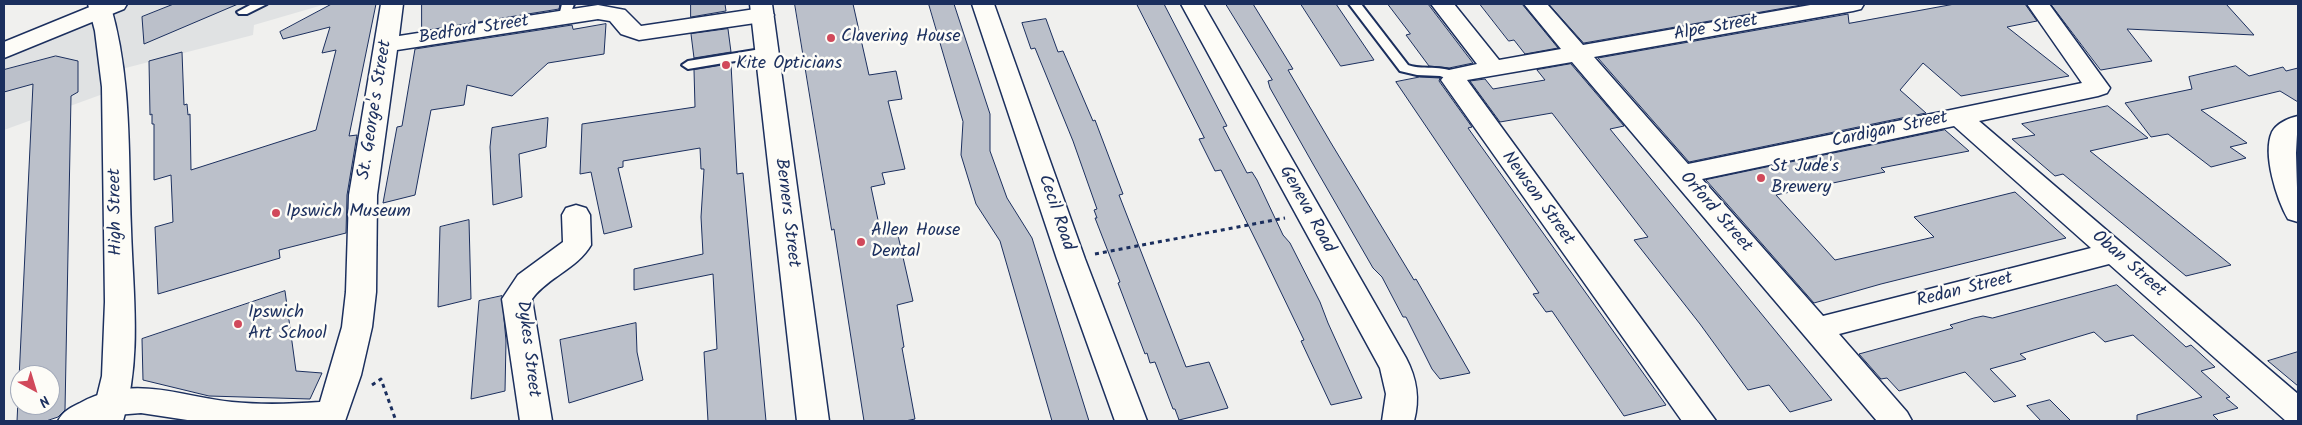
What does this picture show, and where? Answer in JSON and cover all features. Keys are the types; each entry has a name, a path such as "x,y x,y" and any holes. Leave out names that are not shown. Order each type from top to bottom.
{"street":[{"name":"St. George's Street","path":"331,417 345,375 356,327 361,292 363,195 392,4"},
{"name":"Cecil Road","path":"983,4 1071,259 1131,421"},
{"name":"Geneva Road","path":"1192,4 1308,214 1396,367 1402,385 1402,403 1398,421"},
{"path":"1442,4 1493,68"},
{"name":"Orford Street","path":"1535,4 1896,421"},
{"name":"Alpe Street","path":"1579,54 1853,4"},
{"name":"Cardigan Street","path":"1681,174 2098,88 2038,4"},
{"path":"4,51 105,6"},
{"name":"High Street","path":"105,6 114,71 119,340 110,412"},
{"name":"Bedford Street","path":"387,45 566,10 612,12 629,29 639,33 761,9"},
{"name":"Berners Street","path":"761,9 813,421"},
{"path":"1454,77 1493,68 1579,54"},
{"name":"Newson Street","path":"1454,77 1455,84 1700,421"},
{"name":"Oban Street","path":"1958,117 2298,413"},
{"path":"2298,124 2284,134 2283,143 2288,195 2298,212"},
{"name":"Dykes Street","path":"536,421 517,299 532,278 570,253 577,245 576,215"},
{"name":"Redan Street","path":"1816,329 2114,253"},
{"path":"74,421 154,400 218,413 267,418 331,417"}],"lane":[{"path":"243,12 261,4"},
{"path":"1355,4 1404,68 1410,70 1443,71 1454,77"},
{"path":"688,65 767,52"}],"path":[{"path":"1071,259 1308,214"},
{"path":"331,417 381,379 396,421"}],"shaded area":[{"path":"99,4 116,4 110,7 120,4 326,4 254,25 253,35 114,71 114,90 4,130 4,51 101,10"}],"building":[{"path":"174,4 238,4 144,44 142,17"},
{"path":"332,4 376,4 349,136 357,135 347,195 346,233 279,250 280,258 158,294 155,227 173,222 171,175 154,180 154,124 152,124 152,114 150,115 149,61 182,52 184,105 187,104 188,115 190,114 191,170 316,130 336,50 322,53 330,27 283,39 280,32"},
{"path":"422,4 560,4 559,9 422,31"},
{"path":"691,4 725,4 726,11 691,17"},
{"path":"795,4 853,4 869,75 896,71 902,99 888,101 905,169 882,173 885,184 871,187 881,234 897,231 913,301 897,305 904,347 902,348 915,419 905,421 864,421 834,229 832,230"},
{"path":"929,4 954,4 990,114 990,151 1007,198 1032,238 1089,421 1052,421 1000,241 976,204 961,155 963,122"},
{"path":"1137,4 1164,4 1227,126 1223,127 1247,173 1252,172 1257,180 1283,235 1290,243 1320,302 1362,398 1331,405 1301,341 1304,340 1265,259 1221,170 1215,171 1199,139 1204,138"},
{"path":"1226,4 1253,4 1293,69 1288,70 1414,280 1416,279 1470,373 1440,379 1432,369 1406,317 1403,317 1382,277 1373,268 1270,88 1268,81 1272,80"},
{"path":"1301,4 1336,4 1374,60 1341,66"},
{"path":"1388,4 1428,4 1473,63 1449,68 1429,66 1406,35 1410,34"},
{"path":"1480,4 1522,4 1558,48 1525,54 1514,40 1509,41"},
{"path":"1549,4 1807,4 1584,43"},
{"path":"1955,4 2025,4 2037,21 2007,27 2069,76 1961,96 1923,63 1900,90 1926,113 1689,162 1598,58 1848,14 1849,23"},
{"path":"2051,4 2226,4 2254,35 2127,29 2152,61 2101,70"},
{"path":"1046,19 1058,52 1063,51 1093,121 1095,120 1123,194 1119,195 1186,367 1209,362 1228,408 1179,420 1155,362 1150,363 1147,353 1145,354 1095,218 1097,218 1094,210 1097,209 1073,141 1035,48 1031,49 1022,23"},
{"path":"606,24 604,54 548,63 512,96 467,85 464,105 431,110 415,195 383,203 397,127 402,126 415,49 572,25 573,29"},
{"path":"728,29 731,52 694,58 691,34"},
{"path":"56,56 78,61 78,92 71,96 65,410 60,415 60,365 20,365 33,84 4,92 4,70"},
{"path":"731,64 737,174 743,173 766,421 708,421 704,352 717,349 713,274 634,290 634,269 703,254 701,217 704,169 701,169 700,148 623,161 623,167 618,168 632,227 604,234 591,172 580,174 582,124 695,107 694,70"},
{"path":"1571,64 1624,126 1610,129 1832,400 1790,412 1769,385 1748,390 1700,324 1634,240 1648,237 1552,113 1500,122 1470,81 1485,79 1493,89 1545,80 1537,70"},
{"path":"2236,66 2249,76 2283,67 2286,71 2298,68 2298,102 2280,91 2201,110 2247,143 2230,147 2246,158 2211,167 2168,134 2151,137 2125,103 2192,89 2189,77"},
{"path":"1420,77 1440,78 1439,81 1472,127 1468,128 1666,405 1624,416 1552,311 1546,312 1533,294 1539,293 1396,82"},
{"path":"2108,106 2148,138 2090,151 2231,265 2186,276 2063,174 2055,176 2012,139 2035,135 2022,124"},
{"path":"548,118 546,147 519,154 522,197 493,205 490,147 492,128"},
{"path":"1945,130 1969,151 1881,168 1885,172 1776,195 1835,260 1934,237 1914,217 2015,192 2066,238 1881,284 1814,303 1706,180"},
{"path":"469,220 471,299 438,307 440,227"},
{"path":"2117,285 2186,347 2191,345 2215,367 2201,371 2230,397 2226,398 2238,408 2213,415 2219,421 2137,421 2137,415 2202,397 2133,335 2105,342 2094,332 2020,354 2026,359 1990,369 2016,396 1994,402 1965,372 1899,391 1887,378 1881,379 1859,354 1953,328 1950,325 1974,318 1983,316 1992,318"},
{"name":"Ipswich Art School","path":"285,291 296,371 322,373 310,399 209,396 143,380 142,339"},
{"path":"502,296 506,341 505,391 471,399 479,301"},
{"path":"636,323 637,352 643,380 569,403 560,340"},
{"path":"2298,352 2298,386 2268,361"},
{"path":"2050,400 2071,421 2041,421 2027,406"},
{"path":"17,415 60,415 46,421 17,421"}],"place":[{"name":"Clavering House","path":"831,38"},
{"name":"Kite Opticians","path":"726,65"},
{"name":"St Jude's Brewery","path":"1761,178"},
{"name":"Ipswich Museum","path":"276,213"},
{"name":"Allen House Dental","path":"861,242"},
{"name":"Ipswich Art School","path":"238,324"}]}
